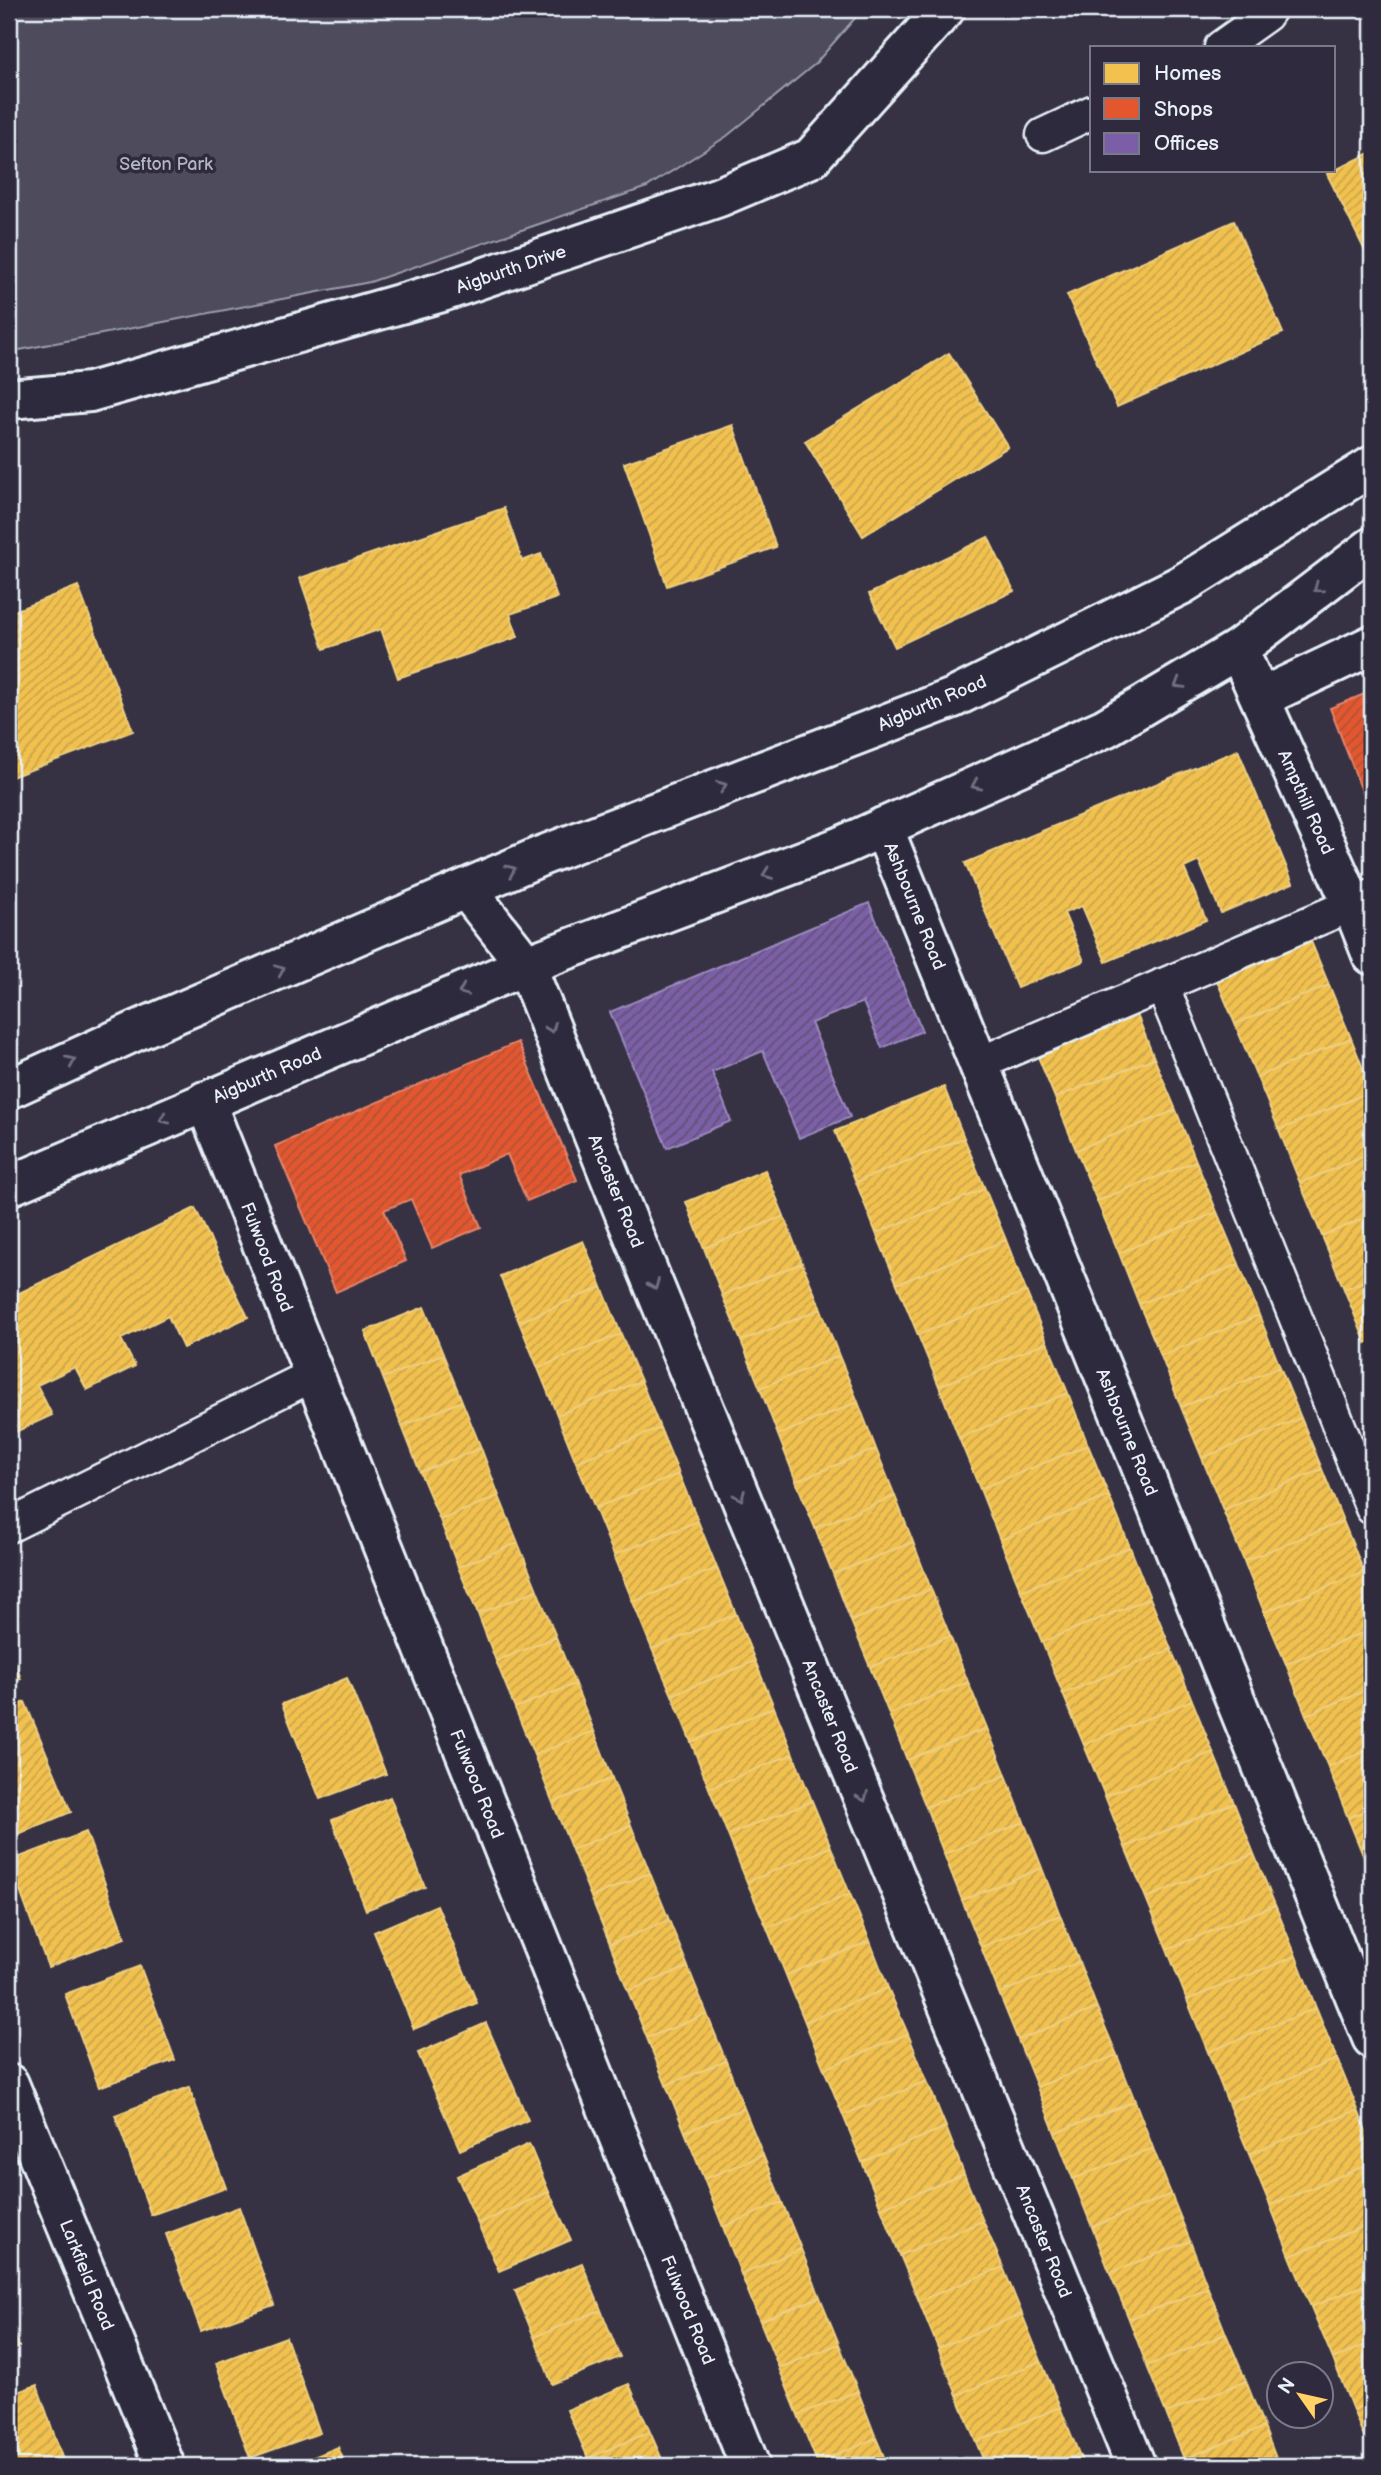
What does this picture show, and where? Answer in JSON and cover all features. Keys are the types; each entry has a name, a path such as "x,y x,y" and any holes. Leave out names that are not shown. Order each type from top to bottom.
{"main road":[{"name":"Aigburth Drive","path":"9,399 90,392 403,303 719,197 811,158 945,9"},
{"name":"Aigburth Road","path":"9,1089 138,1030 541,856 953,698 1181,585 1372,466"},
{"name":"Aigburth Road","path":"9,1186 526,965 839,847 1105,728 1238,649 1372,547"},
{"path":"1260,698 1372,645"},
{"name":"Ampthill Road","path":"1238,649 1362,900 1372,955"},
{"name":"Ashbourne Road","path":"883,827 1372,2038"},
{"path":"467,890 526,965"},
{"name":"Ancaster Road","path":"526,965 624,1212 1136,2466"},
{"name":"Fulwood Road","path":"205,1101 750,2466"},
{"name":"Larkfield Road","path":"9,2084 165,2466"}],"lane":[{"path":"1222,46 1266,15 1270,9"},
{"path":"1044,135 1090,113"},
{"path":"978,1064 1362,900"},
{"path":"1162,985 1372,1508"},
{"path":"9,1526 313,1375"}],"green space":[{"name":"Sefton Park","path":"9,9 863,9 815,64 727,136 647,187 370,282 9,352"}],"building: Homes":[{"path":"1372,152 1372,265 1327,174 1336,172"},
{"path":"1234,221 1283,333 1117,407 1067,295"},
{"path":"949,353 1008,447 863,536 805,441"},
{"path":"733,425 776,547 667,586 624,463"},
{"path":"504,508 522,561 541,554 557,598 510,614 518,637 398,678 381,629 324,649 300,578"},
{"path":"988,537 1014,591 895,647 869,594"},
{"path":"78,586 133,731 9,778 9,613"},
{"path":"1238,750 1293,883 1221,913 1199,861 1184,868 1206,920 1106,962 1082,906 1064,913 1084,961 1017,988 965,863"},
{"path":"1307,932 1329,985 1235,1024 1213,971"},
{"path":"1329,985 1351,1038 1257,1077 1235,1024"},
{"path":"1134,1007 1154,1058 1055,1098 1034,1047"},
{"path":"1351,1038 1372,1091 1279,1130 1257,1077"},
{"path":"1154,1058 1176,1110 1076,1150 1055,1098"},
{"path":"944,1087 964,1138 856,1182 835,1131"},
{"path":"1372,1091 1372,1153 1300,1183 1279,1130"},
{"path":"1176,1110 1196,1161 1097,1201 1076,1150"},
{"path":"964,1138 985,1189 876,1233 856,1182"},
{"path":"1372,1153 1372,1215 1322,1236 1300,1183"},
{"path":"1196,1161 1217,1212 1119,1253 1097,1201"},
{"path":"765,1170 784,1216 704,1248 686,1202"},
{"path":"985,1189 1006,1240 897,1284 876,1233"},
{"path":"195,1208 248,1317 183,1348 168,1316 121,1339 135,1366 87,1390 75,1367 37,1385 52,1415 9,1435 9,1298"},
{"path":"1217,1212 1239,1264 1139,1304 1119,1253"},
{"path":"1372,1215 1372,1278 1344,1289 1322,1236"},
{"path":"784,1216 802,1263 722,1295 704,1248"},
{"path":"1006,1240 1026,1291 918,1335 897,1284"},
{"path":"583,1241 602,1287 519,1322 500,1276"},
{"path":"802,1263 821,1309 741,1341 722,1295"},
{"path":"1239,1264 1259,1315 1161,1356 1139,1304"},
{"path":"1372,1278 1372,1340 1366,1343 1344,1289"},
{"path":"602,1287 621,1334 538,1368 519,1322"},
{"path":"1026,1291 1047,1342 939,1386 918,1335"},
{"path":"424,1307 443,1354 383,1378 365,1331"},
{"path":"821,1309 839,1356 760,1388 741,1341"},
{"path":"1259,1315 1280,1367 1181,1407 1161,1356"},
{"path":"621,1334 641,1381 557,1415 538,1368"},
{"path":"1047,1342 1068,1393 959,1438 939,1386"},
{"path":"443,1354 462,1401 402,1426 383,1378"},
{"path":"839,1356 858,1402 778,1435 760,1388"},
{"path":"1280,1367 1301,1418 1202,1458 1181,1407"},
{"path":"641,1381 660,1428 576,1462 557,1415"},
{"path":"1068,1393 1088,1445 980,1489 959,1438"},
{"path":"462,1401 481,1448 420,1472 402,1426"},
{"path":"858,1402 876,1449 796,1481 778,1435"},
{"path":"1301,1418 1322,1469 1223,1510 1202,1458"},
{"path":"660,1428 679,1474 595,1508 576,1462"},
{"path":"1088,1445 1109,1496 1000,1540 980,1489"},
{"path":"481,1448 499,1496 440,1520 420,1472"},
{"path":"876,1449 895,1496 815,1528 796,1481"},
{"path":"1322,1469 1343,1521 1244,1561 1223,1510"},
{"path":"679,1474 698,1521 614,1555 595,1508"},
{"path":"499,1496 518,1543 458,1567 440,1520"},
{"path":"895,1496 913,1542 833,1574 815,1528"},
{"path":"1109,1496 1130,1547 1021,1591 1000,1540"},
{"path":"698,1521 717,1568 633,1602 614,1555"},
{"path":"1343,1521 1364,1572 1264,1612 1244,1561"},
{"path":"913,1542 931,1589 851,1621 833,1574"},
{"path":"518,1543 537,1590 478,1614 458,1567"},
{"path":"1130,1547 1150,1598 1042,1642 1021,1591"},
{"path":"717,1568 736,1614 652,1649 633,1602"},
{"path":"1364,1572 1372,1593 1372,1629 1286,1664 1264,1612"},
{"path":"931,1589 950,1636 870,1667 851,1621"},
{"path":"537,1590 556,1637 496,1661 478,1614"},
{"path":"1150,1598 1171,1649 1063,1694 1042,1642"},
{"path":"736,1614 755,1661 672,1695 652,1649"},
{"path":"1372,1629 1372,1688 1306,1715 1286,1664"},
{"path":"950,1636 968,1682 889,1714 870,1667"},
{"path":"556,1637 575,1684 515,1708 496,1661"},
{"path":"9,1647 21,1679 9,1684"},
{"path":"1171,1649 1192,1700 1084,1745 1063,1694"},
{"path":"755,1661 774,1707 691,1742 672,1695"},
{"path":"347,1678 386,1774 320,1799 282,1704"},
{"path":"968,1682 987,1728 907,1760 889,1714"},
{"path":"575,1684 594,1731 534,1755 515,1708"},
{"path":"1372,1688 1372,1748 1328,1767 1306,1715"},
{"path":"1192,1700 1213,1752 1105,1796 1084,1745"},
{"path":"25,1702 71,1812 9,1838 9,1708"},
{"path":"774,1707 793,1754 709,1788 691,1742"},
{"path":"987,1728 1006,1775 926,1807 907,1760"},
{"path":"594,1731 612,1778 553,1803 534,1755"},
{"path":"1372,1748 1372,1808 1348,1818 1328,1767"},
{"path":"1213,1752 1234,1803 1125,1847 1105,1796"},
{"path":"793,1754 812,1801 728,1835 709,1788"},
{"path":"1006,1775 1024,1822 944,1854 926,1807"},
{"path":"612,1778 631,1825 572,1850 553,1803"},
{"path":"390,1797 425,1887 366,1910 332,1820"},
{"path":"812,1801 831,1847 747,1882 728,1835"},
{"path":"1234,1803 1254,1854 1146,1898 1125,1847"},
{"path":"1372,1808 1372,1868 1369,1870 1348,1818"},
{"path":"1024,1822 1042,1868 962,1900 944,1854"},
{"path":"631,1825 650,1873 591,1897 572,1850"},
{"path":"86,1832 125,1938 48,1967 9,1861"},
{"path":"831,1847 850,1894 767,1928 747,1882"},
{"path":"1254,1854 1275,1905 1167,1949 1146,1898"},
{"path":"1042,1868 1060,1915 981,1947 962,1900"},
{"path":"650,1873 669,1920 610,1944 591,1897"},
{"path":"850,1894 870,1941 786,1975 767,1928"},
{"path":"437,1905 477,2003 414,2029 374,1932"},
{"path":"1275,1905 1296,1956 1187,2000 1167,1949"},
{"path":"1060,1915 1079,1962 999,1993 981,1947"},
{"path":"669,1920 688,1967 628,1991 610,1944"},
{"path":"870,1941 888,1988 805,2022 786,1975"},
{"path":"1296,1956 1316,2008 1208,2052 1187,2000"},
{"path":"1079,1962 1097,2008 1018,2040 999,1993"},
{"path":"140,1966 175,2060 99,2087 65,1994"},
{"path":"688,1967 707,2014 647,2038 628,1991"},
{"path":"888,1988 908,2034 824,2069 805,2022"},
{"path":"1097,2008 1117,2055 1037,2087 1018,2040"},
{"path":"1316,2008 1337,2059 1228,2103 1208,2052"},
{"path":"707,2014 726,2061 666,2085 647,2038"},
{"path":"486,2023 528,2120 460,2150 418,2053"},
{"path":"908,2034 927,2081 843,2115 824,2069"},
{"path":"1117,2055 1135,2101 1055,2133 1037,2087"},
{"path":"1337,2059 1358,2110 1249,2154 1228,2103"},
{"path":"726,2061 744,2108 685,2132 666,2085"},
{"path":"927,2081 946,2127 862,2162 843,2115"},
{"path":"189,2087 226,2188 151,2215 115,2115"},
{"path":"1135,2101 1153,2148 1073,2179 1055,2133"},
{"path":"744,2108 763,2155 704,2179 685,2132"},
{"path":"1358,2110 1372,2146 1372,2163 1270,2205 1249,2154"},
{"path":"946,2127 964,2174 881,2208 862,2162"},
{"path":"529,2144 549,2192 478,2224 457,2176"},
{"path":"1153,2148 1171,2194 1092,2227 1073,2179"},
{"path":"763,2155 782,2202 723,2227 704,2179"},
{"path":"1372,2163 1372,2223 1290,2256 1270,2205"},
{"path":"964,2174 983,2221 900,2255 881,2208"},
{"path":"549,2192 571,2240 499,2271 478,2224"},
{"path":"1171,2194 1190,2241 1110,2273 1092,2227"},
{"path":"782,2202 801,2249 741,2274 723,2227"},
{"path":"239,2207 274,2305 201,2331 166,2234"},
{"path":"983,2221 1003,2267 919,2301 900,2255"},
{"path":"1372,2223 1372,2282 1311,2307 1290,2256"},
{"path":"1190,2241 1208,2288 1129,2319 1110,2273"},
{"path":"801,2249 820,2297 760,2321 741,2274"},
{"path":"582,2263 601,2310 534,2337 515,2290"},
{"path":"1003,2267 1022,2314 938,2348 919,2301"},
{"path":"1372,2282 1372,2342 1333,2359 1311,2307"},
{"path":"1208,2288 1226,2334 1147,2366 1129,2319"},
{"path":"820,2297 839,2344 779,2368 760,2321"},
{"path":"601,2310 620,2357 552,2384 534,2337"},
{"path":"1022,2314 1041,2361 957,2395 938,2348"},
{"path":"9,2321 19,2347 9,2351"},
{"path":"1226,2334 1246,2381 1166,2413 1147,2366"},
{"path":"286,2337 320,2433 250,2458 216,2363"},
{"path":"1372,2342 1372,2402 1353,2410 1336,2367 1336,2360 1333,2359"},
{"path":"839,2344 858,2391 798,2415 779,2368"},
{"path":"1041,2361 1060,2407 976,2442 957,2395"},
{"path":"1246,2381 1264,2427 1184,2459 1166,2413"},
{"path":"629,2384 650,2432 588,2458 567,2410"},
{"path":"37,2385 65,2466 9,2466 9,2395"},
{"path":"858,2391 876,2438 817,2462 798,2415"},
{"path":"1372,2402 1372,2457 1353,2410"},
{"path":"1060,2407 1079,2454 1049,2466 986,2466 976,2442"},
{"path":"1264,2427 1279,2466 1186,2466 1184,2459"},
{"path":"650,2432 665,2466 591,2466 588,2458"},
{"path":"876,2438 888,2466 819,2466 817,2462"},
{"path":"338,2447 346,2466 292,2466"},
{"path":"1079,2454 1084,2466 1049,2466"}],"building: Shops":[{"path":"1372,691 1372,817 1330,708"},
{"path":"518,1042 577,1180 527,1201 507,1154 459,1175 481,1227 432,1248 411,1199 384,1210 406,1261 336,1292 275,1146"}],"building: Offices":[{"path":"869,903 922,1031 882,1048 863,1002 811,1023 850,1117 799,1138 763,1051 712,1072 731,1121 667,1148 610,1012"}]}
